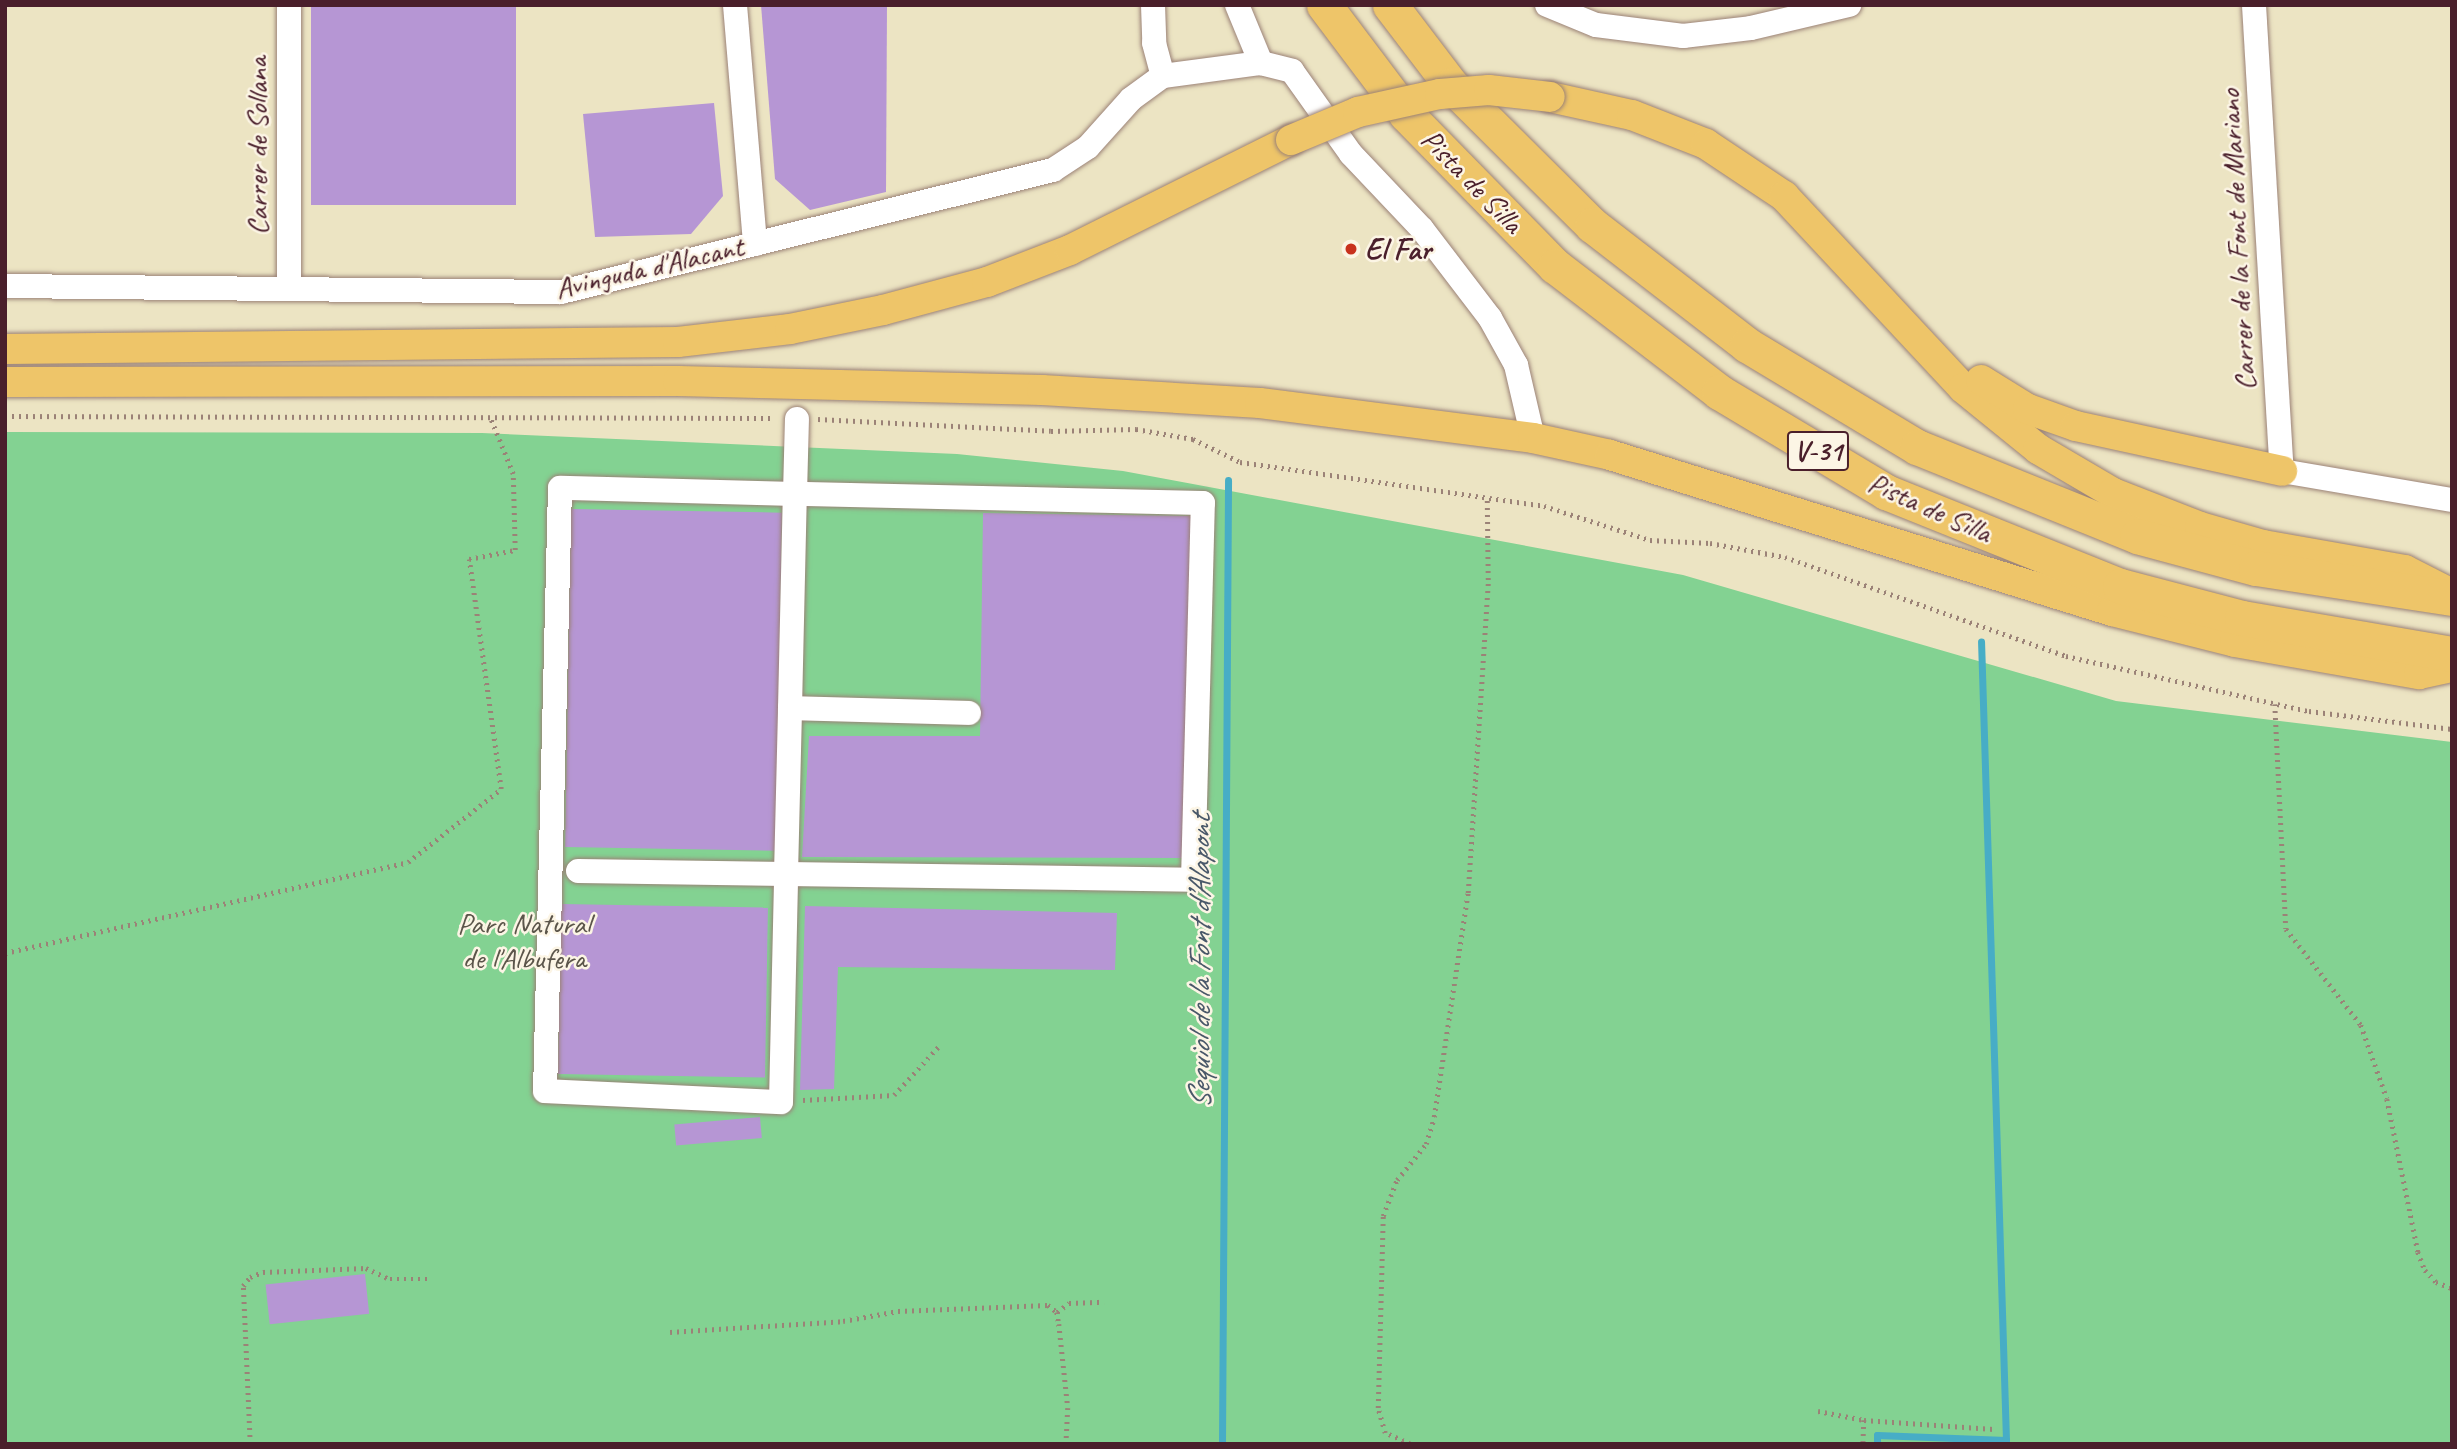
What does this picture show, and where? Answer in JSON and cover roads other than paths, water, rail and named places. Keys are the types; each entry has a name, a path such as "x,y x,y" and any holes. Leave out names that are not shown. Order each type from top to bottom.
{"highway":[{"name":"Pista de Silla","path":"1324,5 1406,114 1555,266 1719,392 1886,492 2120,586 2242,618 2452,654"},
{"name":"Pista de Silla","path":"1390,5 1451,85 1592,225 1746,345 1917,447 2137,536 2256,568 2452,596"}],"main road":[{"name":"Avinguda d'Alacant","path":"5,349 678,342 790,329 883,310 987,282 1095,239 1291,140 1358,112 1440,94 1489,90 1550,97 1632,115 1706,145 1784,196 1896,312"},
{"path":"1896,312 1963,388 2038,449 2113,493 2263,545 2404,570 2452,596"},
{"path":"1896,312 1956,363 2028,410 2107,435 2281,471"},
{"path":"5,382 678,381 1042,390 1260,403 1533,438 1609,455 2112,611 2235,642 2419,674 2452,667"}],"street":[{"name":"Carrer de Sollana","path":"289,5 289,287"},
{"path":"735,5 755,244"},
{"path":"1153,5 1154,43 1163,76 1261,63 1292,71 1351,154 1422,229 1490,318 1516,365 1533,438"},
{"path":"1237,5 1261,63"},
{"path":"1550,6 1596,24 1683,36 1751,28 1849,5"},
{"name":"Carrer de la Font de Mariano","path":"2254,5 2281,471"},
{"name":"Avinguda d'Alacant","path":"5,286 561,292 1054,170 1088,147 1131,99 1163,76"},
{"path":"579,870 786,874 1193,880 1203,503 795,494 560,488 545,1091 781,1102 786,874 795,494 797,419"},
{"path":"2281,471 2452,500"},
{"path":"790,708 970,713"}],"waterway":[{"name":"Sequiol de la Font d’Alapont","path":"1222,1444 1228,480"},
{"path":"1877,1444 1877,1435 2006,1440 1981,641"}],"place":[{"name":"El Far","path":"1351,249"}],"park label":[{"name":"Parc Natural de l'Albufera","path":"524,940"}]}
